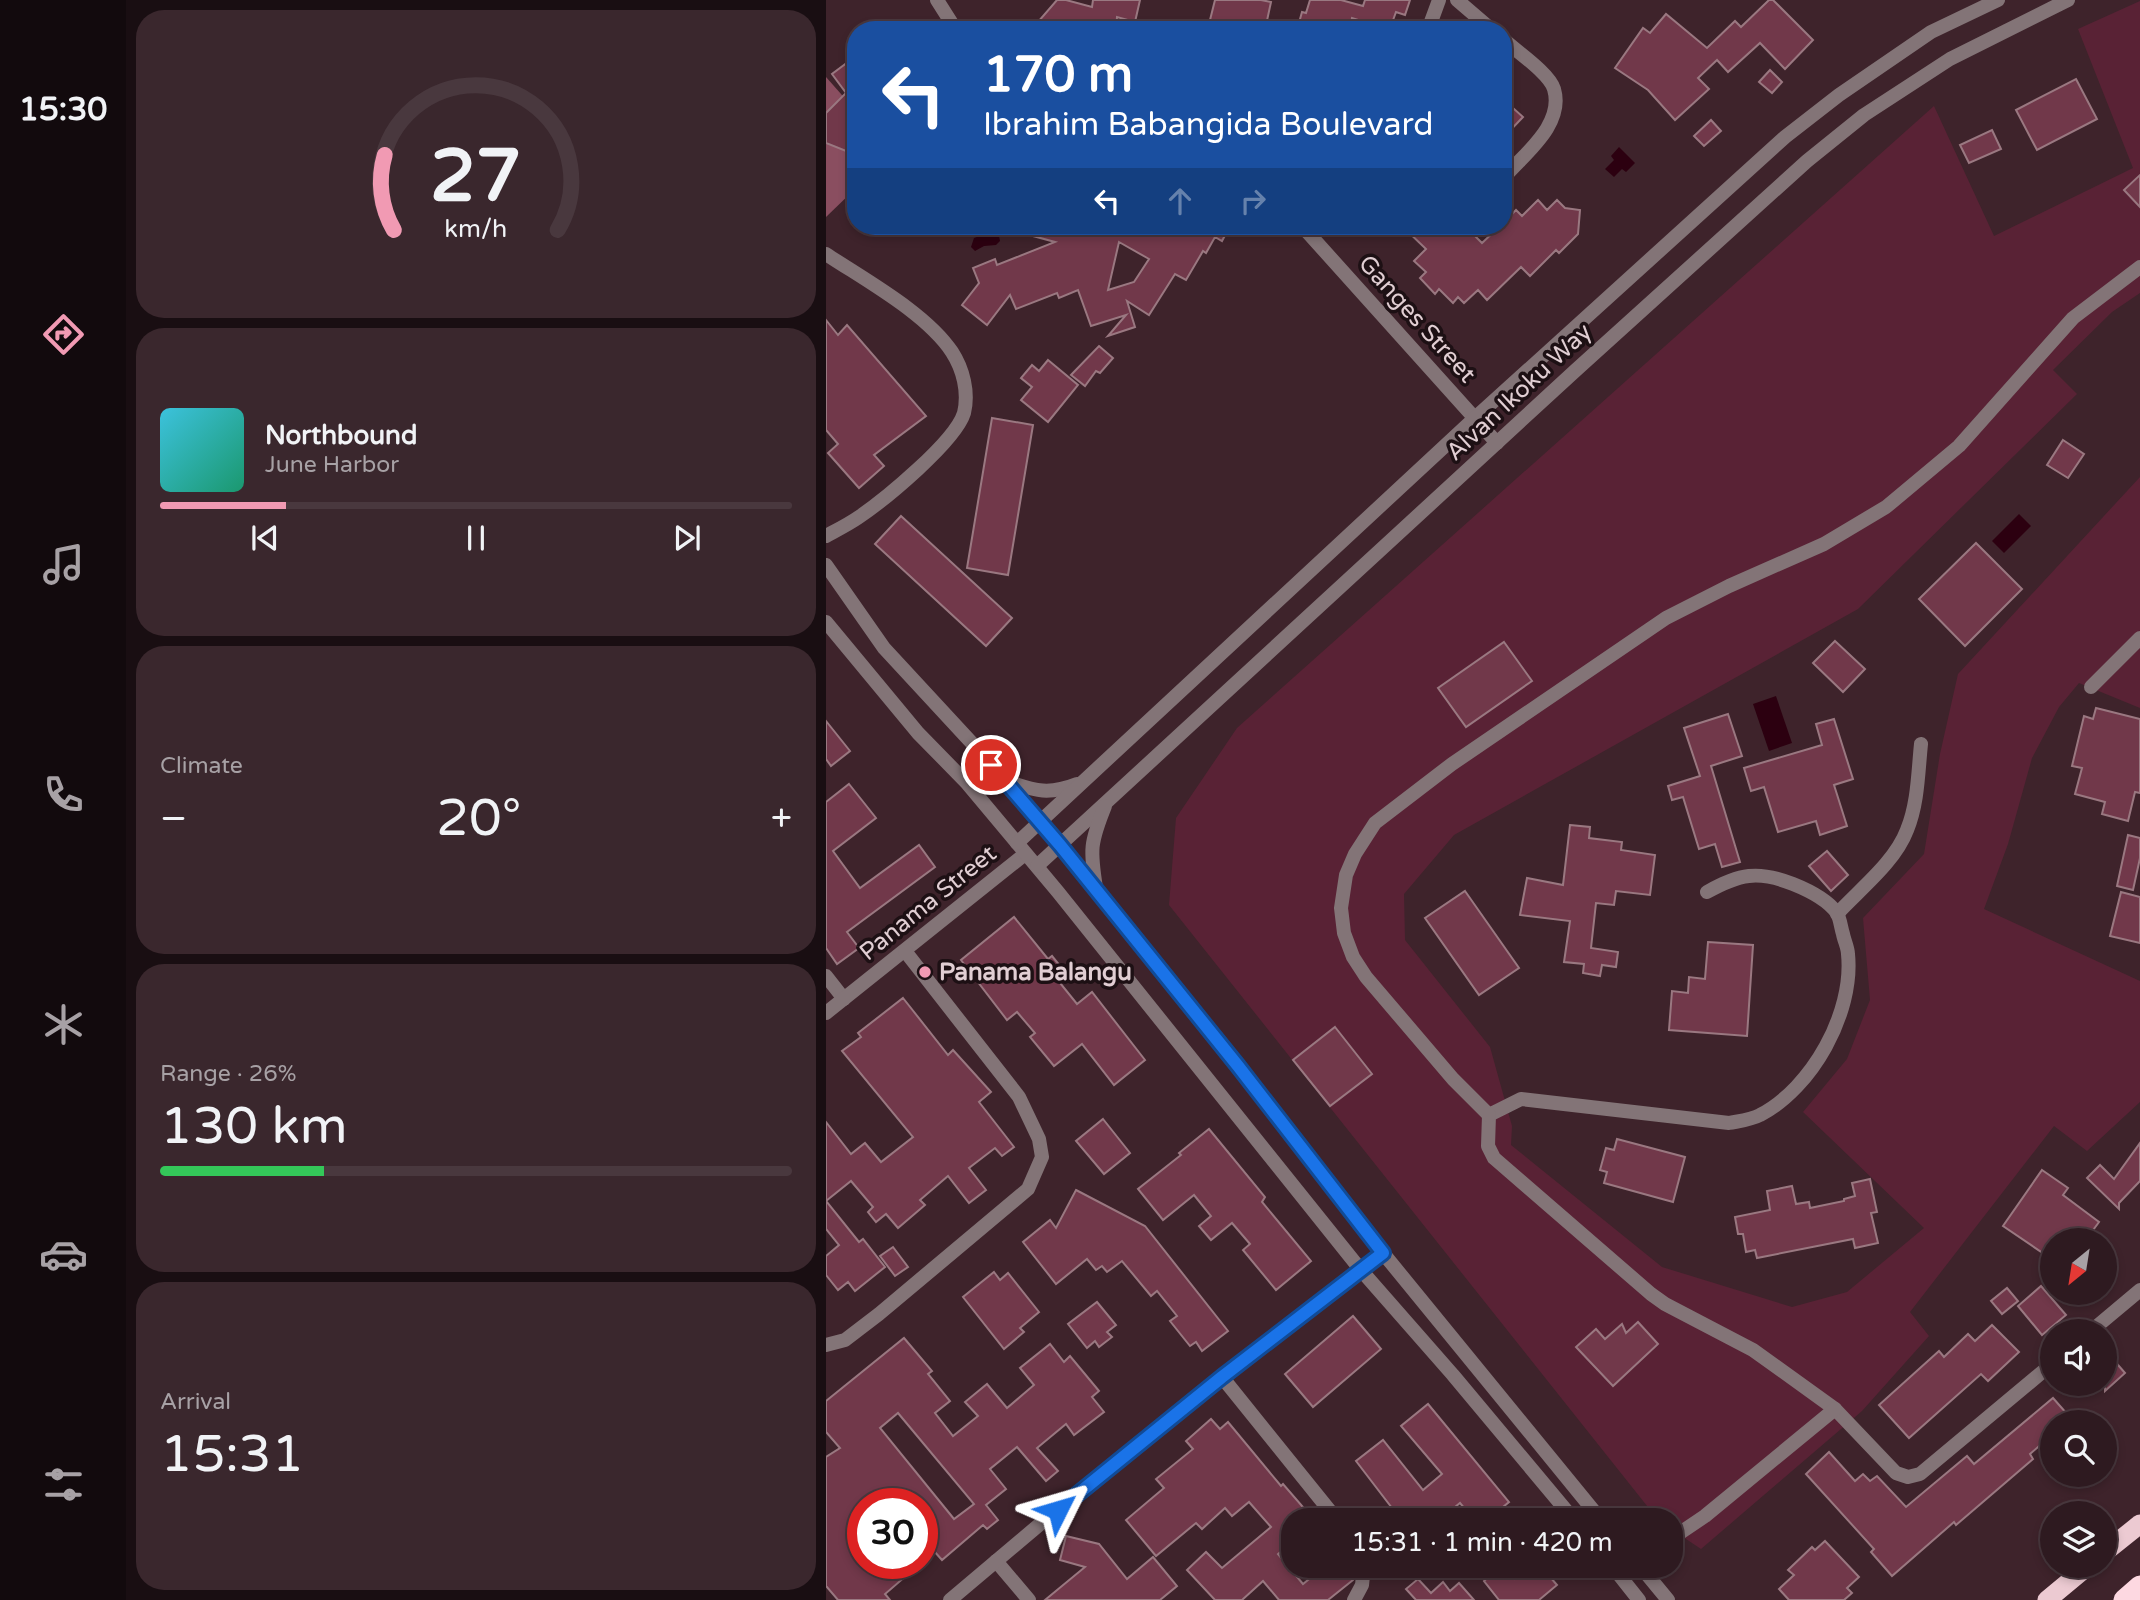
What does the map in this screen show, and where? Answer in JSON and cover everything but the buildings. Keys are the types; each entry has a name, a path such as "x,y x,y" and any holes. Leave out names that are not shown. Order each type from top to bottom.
{"highway":[{"path":"2117,1542 2140,1524"},
{"path":"2047,1600 2074,1578"},
{"path":"2124,1600 2140,1586"}],"street":[{"path":"937,0 950,21"},
{"path":"1431,21 1439,0"},
{"path":"1457,0 1482,21"},
{"name":"Alvan Ikoku Way","path":"1021,848 1040,822 1475,418 1785,136 1931,32 1998,0"},
{"name":"Alvan Ikoku Way","path":"1037,866 1807,161 1864,115 1950,59 2068,0"},
{"path":"1512,47 1540,71 1554,88 1555,106 1550,125 1512,168"},
{"name":"Ganges Street","path":"1311,235 1497,443"},
{"path":"826,254 917,315 951,349 962,370 965,391 964,412 957,428 915,471 858,518 826,536"},
{"path":"2040,1374 1920,1474 1908,1477 1896,1472 1835,1409 1753,1350 1651,1294 1494,1158 1488,1146 1489,1115 1453,1079 1366,977 1353,957 1341,908 1346,875 1355,854 1375,823 1462,757 1665,618 1824,544 1886,508 1959,446 2073,318 2140,267"},
{"path":"826,565 884,648 1006,781 1060,845 1238,1066 1383,1253 1591,1508"},
{"path":"826,622 918,733 966,782 1037,866 1360,1269 1564,1508"},
{"path":"2091,687 2140,638"},
{"path":"1837,914 1888,860 1907,833 1916,803 1921,744"},
{"path":"1006,781 1028,789 1054,792 1084,781"},
{"path":"1096,890 1091,858 1093,837 1107,802"},
{"name":"Panama Street","path":"826,1013 905,951 1021,848"},
{"path":"1489,1115 1521,1099 1729,1123 1758,1117 1779,1103 1799,1084 1831,1038 1840,1013 1848,954 1837,914 1818,896 1772,876 1745,875 1728,880 1707,892"},
{"path":"826,1345 845,1340 879,1314 1027,1189 1042,1157 1039,1139 1019,1097 905,951"},
{"path":"826,976 844,999"},
{"path":"950,1600 1222,1377 1383,1253"},
{"path":"2105,1319 2140,1290"},
{"path":"1222,1377 1328,1508"},
{"path":"1683,1531 1705,1516 1835,1409"},
{"path":"996,1561 1029,1600"},
{"path":"1354,1600 1363,1578"},
{"path":"1622,1578 1639,1600"},
{"path":"1650,1578 1668,1600"}],"shaded area":[{"path":"2140,1 2140,293 2112,312 2053,370 2077,394 1858,609 1454,835 1404,894 1405,940 1490,1047 1512,1126 1511,1145 1662,1267 1792,1307 1847,1292 1924,1228 1803,1112 1847,1059 1870,1000 1863,918 1924,854 1940,754 1958,674 2140,477 2140,708 2079,683 2059,707 2032,758 2008,844 1984,909 2140,981 2140,1102 2087,1151 2054,1126 1910,1312 1929,1336 1862,1411 1701,1549 1683,1537 1683,1508 1649,1508 1169,905 1176,818 1237,728 1934,106 1994,236 2133,168 2078,29"},
{"path":"826,77 847,101 847,197 826,217"},
{"path":"1619,147 1635,163 1626,172 1622,169 1614,177 1605,169 1614,160 1611,156"},
{"path":"997,235 1000,241 996,245 984,246 975,251 971,247 974,238"},
{"path":"2019,514 2031,526 2004,553 1992,541"},
{"path":"1776,696 1792,743 1769,751 1753,704"}],"place":[{"name":"Panama Balangu","path":"925,972"}],"route":[{"path":"991,765 1060,845 1238,1066 1383,1253 1222,1377 1058,1510"}]}
